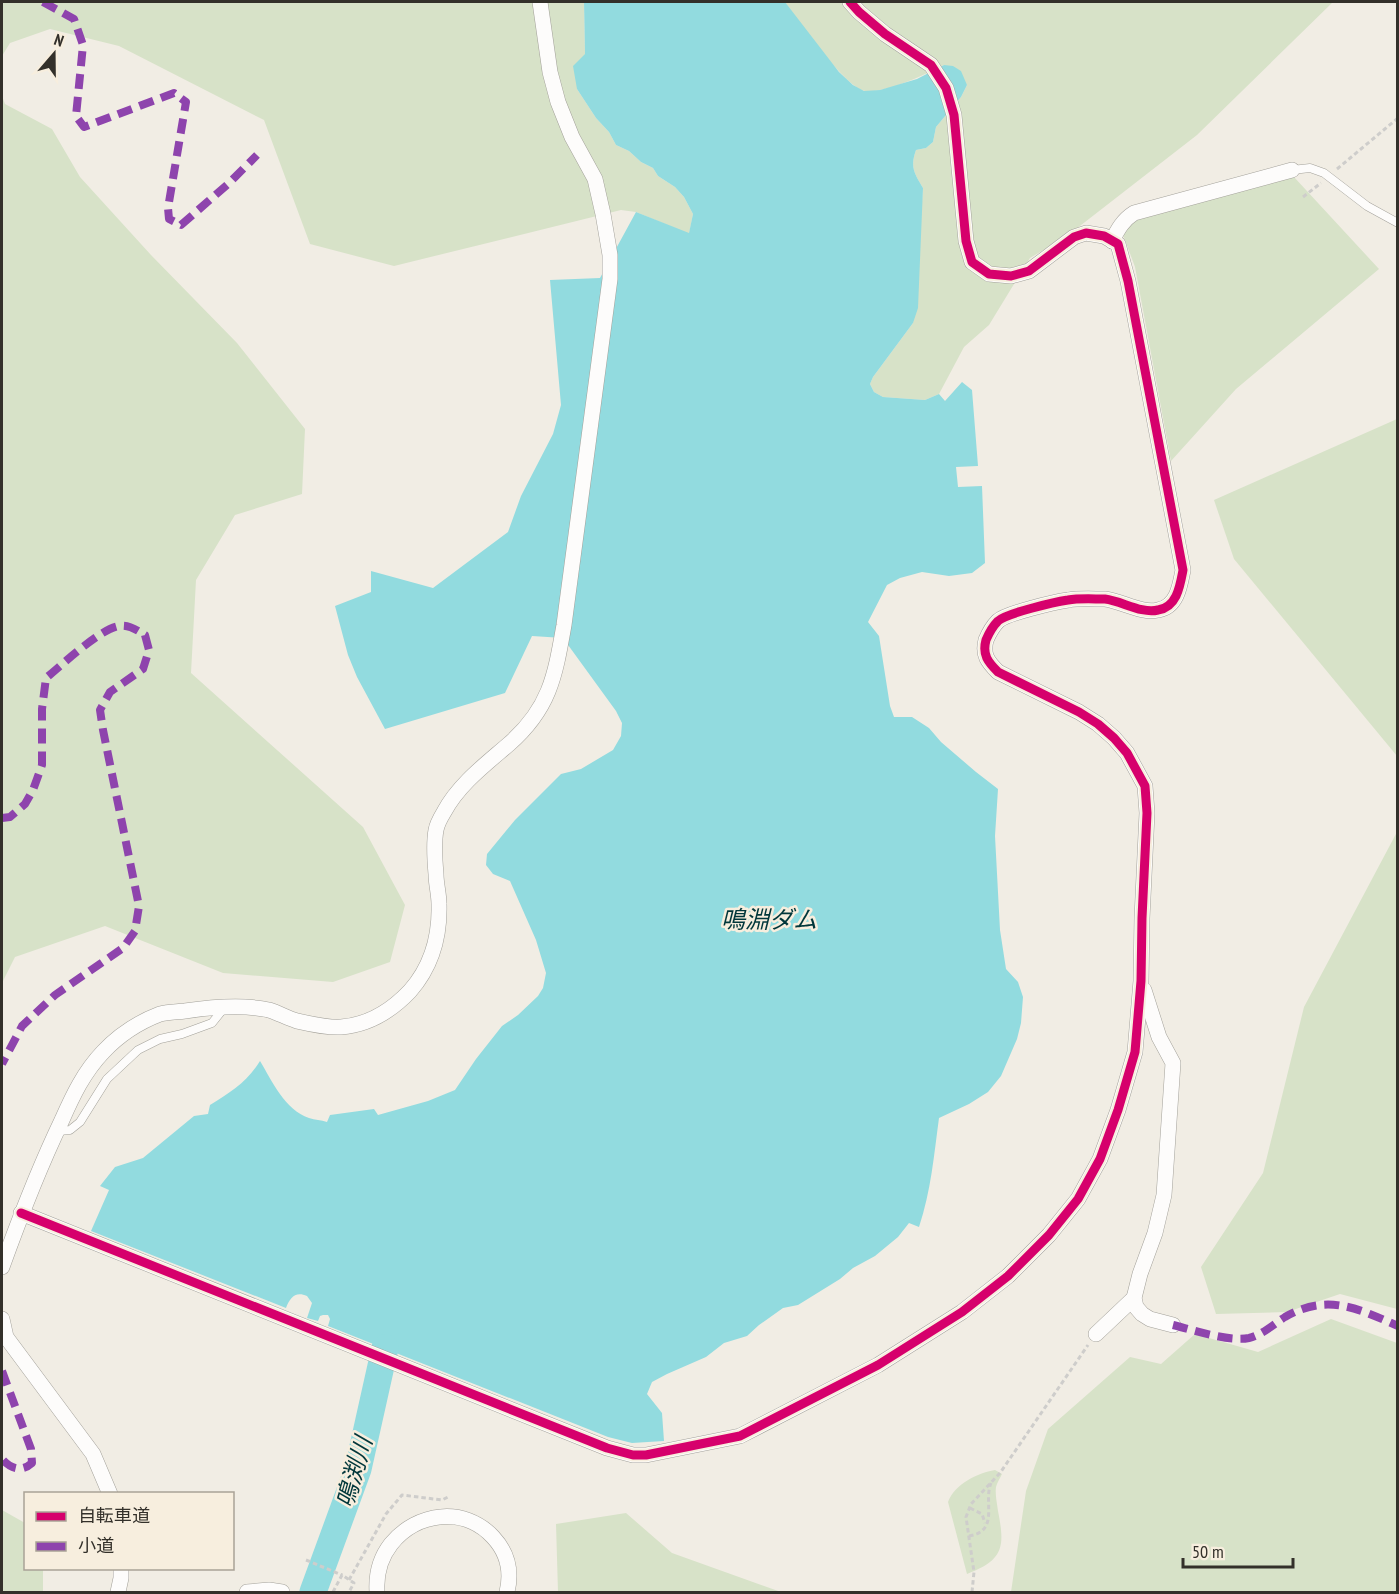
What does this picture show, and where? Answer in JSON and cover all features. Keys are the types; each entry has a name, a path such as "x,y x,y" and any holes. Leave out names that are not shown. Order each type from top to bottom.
{"street":[{"path":"2,1267 21,1214 81,1078 103,1052 129,1030 162,1014 241,1006 270,1010 294,1020 317,1025 341,1027 367,1021 388,1011 409,991 423,975 437,937 440,904 435,873 436,829 445,810 460,788 533,719 551,687 564,625 610,279 610,255 595,179 572,137 558,102 550,72 540,2"},
{"path":"21,1214 623,1453 646,1455 740,1436 878,1365 962,1312 1008,1276 1049,1235 1078,1199 1100,1159 1135,1052 1141,981 1148,813 1145,786 1127,753 1114,738 1079,712 998,672 985,654 986,642 990,631 999,620 1022,611 1069,599 1107,600 1146,610 1159,610 1170,604 1179,592 1183,570 1179,547 1128,282 1118,244 1104,236 1086,233 1074,237 1029,271 1011,276 989,274 972,262 966,241 954,115 946,88 931,65 885,34 850,2"},
{"path":"1112,240 1126,218 1134,213 1292,170"},
{"path":"1141,981 1159,1037 1173,1064 1164,1195 1155,1233 1134,1298 1136,1307 1142,1314 1150,1319 1173,1324"},
{"path":"1096,1334 1134,1298"},
{"path":"2,1319 6,1336 93,1454 109,1492"},
{"path":"377,1593 376,1580 381,1562 390,1545 406,1529 427,1519 446,1516 466,1519 485,1529 502,1546 508,1564 507,1593"},
{"path":"118,1593 121,1570"},
{"path":"248,1593 269,1590 282,1593"}],"lane":[{"path":"1292,170 1310,168 1324,173 1367,206 1398,223"},
{"path":"56,1131 70,1130 80,1122 107,1079 138,1050 160,1039 212,1023 225,1007"}],"path":[{"path":"1331,174 1398,118"},
{"path":"1303,197 1323,181"},
{"path":"972,1593 974,1572 966,1517 969,1508 1000,1473 1096,1334"},
{"path":"968,1536 977,1535 986,1525 990,1512 988,1490 992,1481"},
{"path":"969,1508 982,1514 986,1525"},
{"path":"306,1560 342,1575 354,1583 350,1593"},
{"path":"333,1593 342,1575"}],"green space":[{"path":"2,2 584,2 585,54 577,89 616,145 653,168 658,176 675,187 684,197 693,214 689,234 636,212 621,210 394,266 310,244 264,120 119,46 50,29 10,43 2,56"},
{"path":"785,2 1333,2 1197,135 1067,236 1030,258 989,325 964,347 939,394 925,400 883,397 874,392 870,384 913,323 923,188 914,170 913,161 916,150 926,148 933,142 936,127 961,97 967,85 944,65 905,83 865,91 846,79 822,52"},
{"path":"2,96 5,104 52,129 80,177 151,255 237,343 305,429 302,494 235,515 196,580 191,673 363,827 405,905 390,962 333,982 223,973 105,926 15,957 2,983"},
{"path":"1294,177 1379,269 1236,389 1171,461 1135,267 1122,232 1129,222"},
{"path":"1397,419 1397,756 1234,559 1214,500"},
{"path":"1397,832 1397,1309 1340,1294 1287,1312 1216,1314 1201,1267 1263,1173 1304,1007"},
{"path":"1331,1319 1397,1343 1397,1592 1011,1592 1026,1491 1048,1429 1130,1357 1161,1364 1195,1334 1258,1352"},
{"path":"995,1470 1002,1474 996,1490 1001,1534 999,1551 988,1563 967,1574 948,1502 967,1480"},
{"path":"2,1510 24,1522 24,1570 43,1570 43,1592 2,1592"},
{"path":"626,1513 672,1553 781,1592 558,1592 556,1524"}],"water":[{"name":"鳴淵ダム","path":"584,2 785,2 839,72 853,85 864,91 880,90 917,79 944,65 953,66 961,71 967,85 961,97 936,127 933,142 926,148 916,150 913,161 914,170 923,188 918,308 913,323 870,384 874,392 883,397 925,400 939,394 945,401 962,382 972,390 978,466 956,467 958,487 982,486 985,563 972,573 949,576 922,572 900,578 887,585 868,622 879,636 890,706 894,717 912,717 929,728 941,742 998,789 995,836 1000,930 1006,969 1018,982 1023,997 1017,1039 1001,1076 988,1092 939,1118 934,1159 919,1227 909,1223 898,1237 875,1256 798,1305 783,1308 747,1336 724,1343 706,1357 652,1382 647,1394 662,1413 664,1441 632,1443 608,1437 328,1326 330,1319 328,1315 320,1316 318,1321 307,1318 312,1303 307,1296 299,1294 294,1296 286,1308 91,1231 109,1190 100,1186 115,1167 143,1158 194,1116 208,1114 210,1105 244,1081 260,1061 286,1102 300,1114 327,1122 330,1115 374,1109 378,1115 428,1101 455,1090 502,1026 518,1015 543,988 546,973 536,940 510,881 493,874 486,865 487,854 515,820 561,774 581,769 613,750 621,736 622,723 616,711 563,638 532,636 505,693 385,729 348,655 335,606 371,592 371,571 433,588 508,532 521,496 553,434 561,405 550,280 600,278 636,212 689,233 693,214 684,197 675,187 658,176 653,168 616,145 577,89 573,66 585,54"}],"waterway":[{"name":"鳴渕川","path":"313,1592 358,1469 385,1348"}],"marked path":[{"path":"43,2 74,19 83,45 76,116 84,127 174,93 186,102 168,208 169,219 181,225 257,155"},
{"path":"2,818 10,817 25,804 42,765 42,709 46,678 82,648 111,629 126,626 145,635 149,650 143,669 110,692 100,710 139,906 135,931 123,948 55,995 22,1026 2,1064"},
{"path":"1173,1325 1221,1337 1249,1338 1300,1310 1328,1305 1355,1309 1398,1326"},
{"path":"2,1371 31,1449 32,1463 20,1469 9,1465 2,1459"}],"cycle path":[{"path":"21,1213 607,1448 633,1455 646,1455 740,1436 878,1365 962,1312 1008,1276 1049,1235 1078,1199 1100,1159 1118,1110 1135,1052 1141,981 1147,813 1145,786 1127,753 1114,738 1079,712 998,672 987,658 985,645 998,621 1032,608 1072,599 1105,599 1152,611 1170,605 1176,595 1183,570 1128,281 1118,244 1104,236 1086,233 1074,237 1029,271 1011,276 989,274 972,262 966,241 954,115 946,88 931,65 885,34 850,2"}]}
